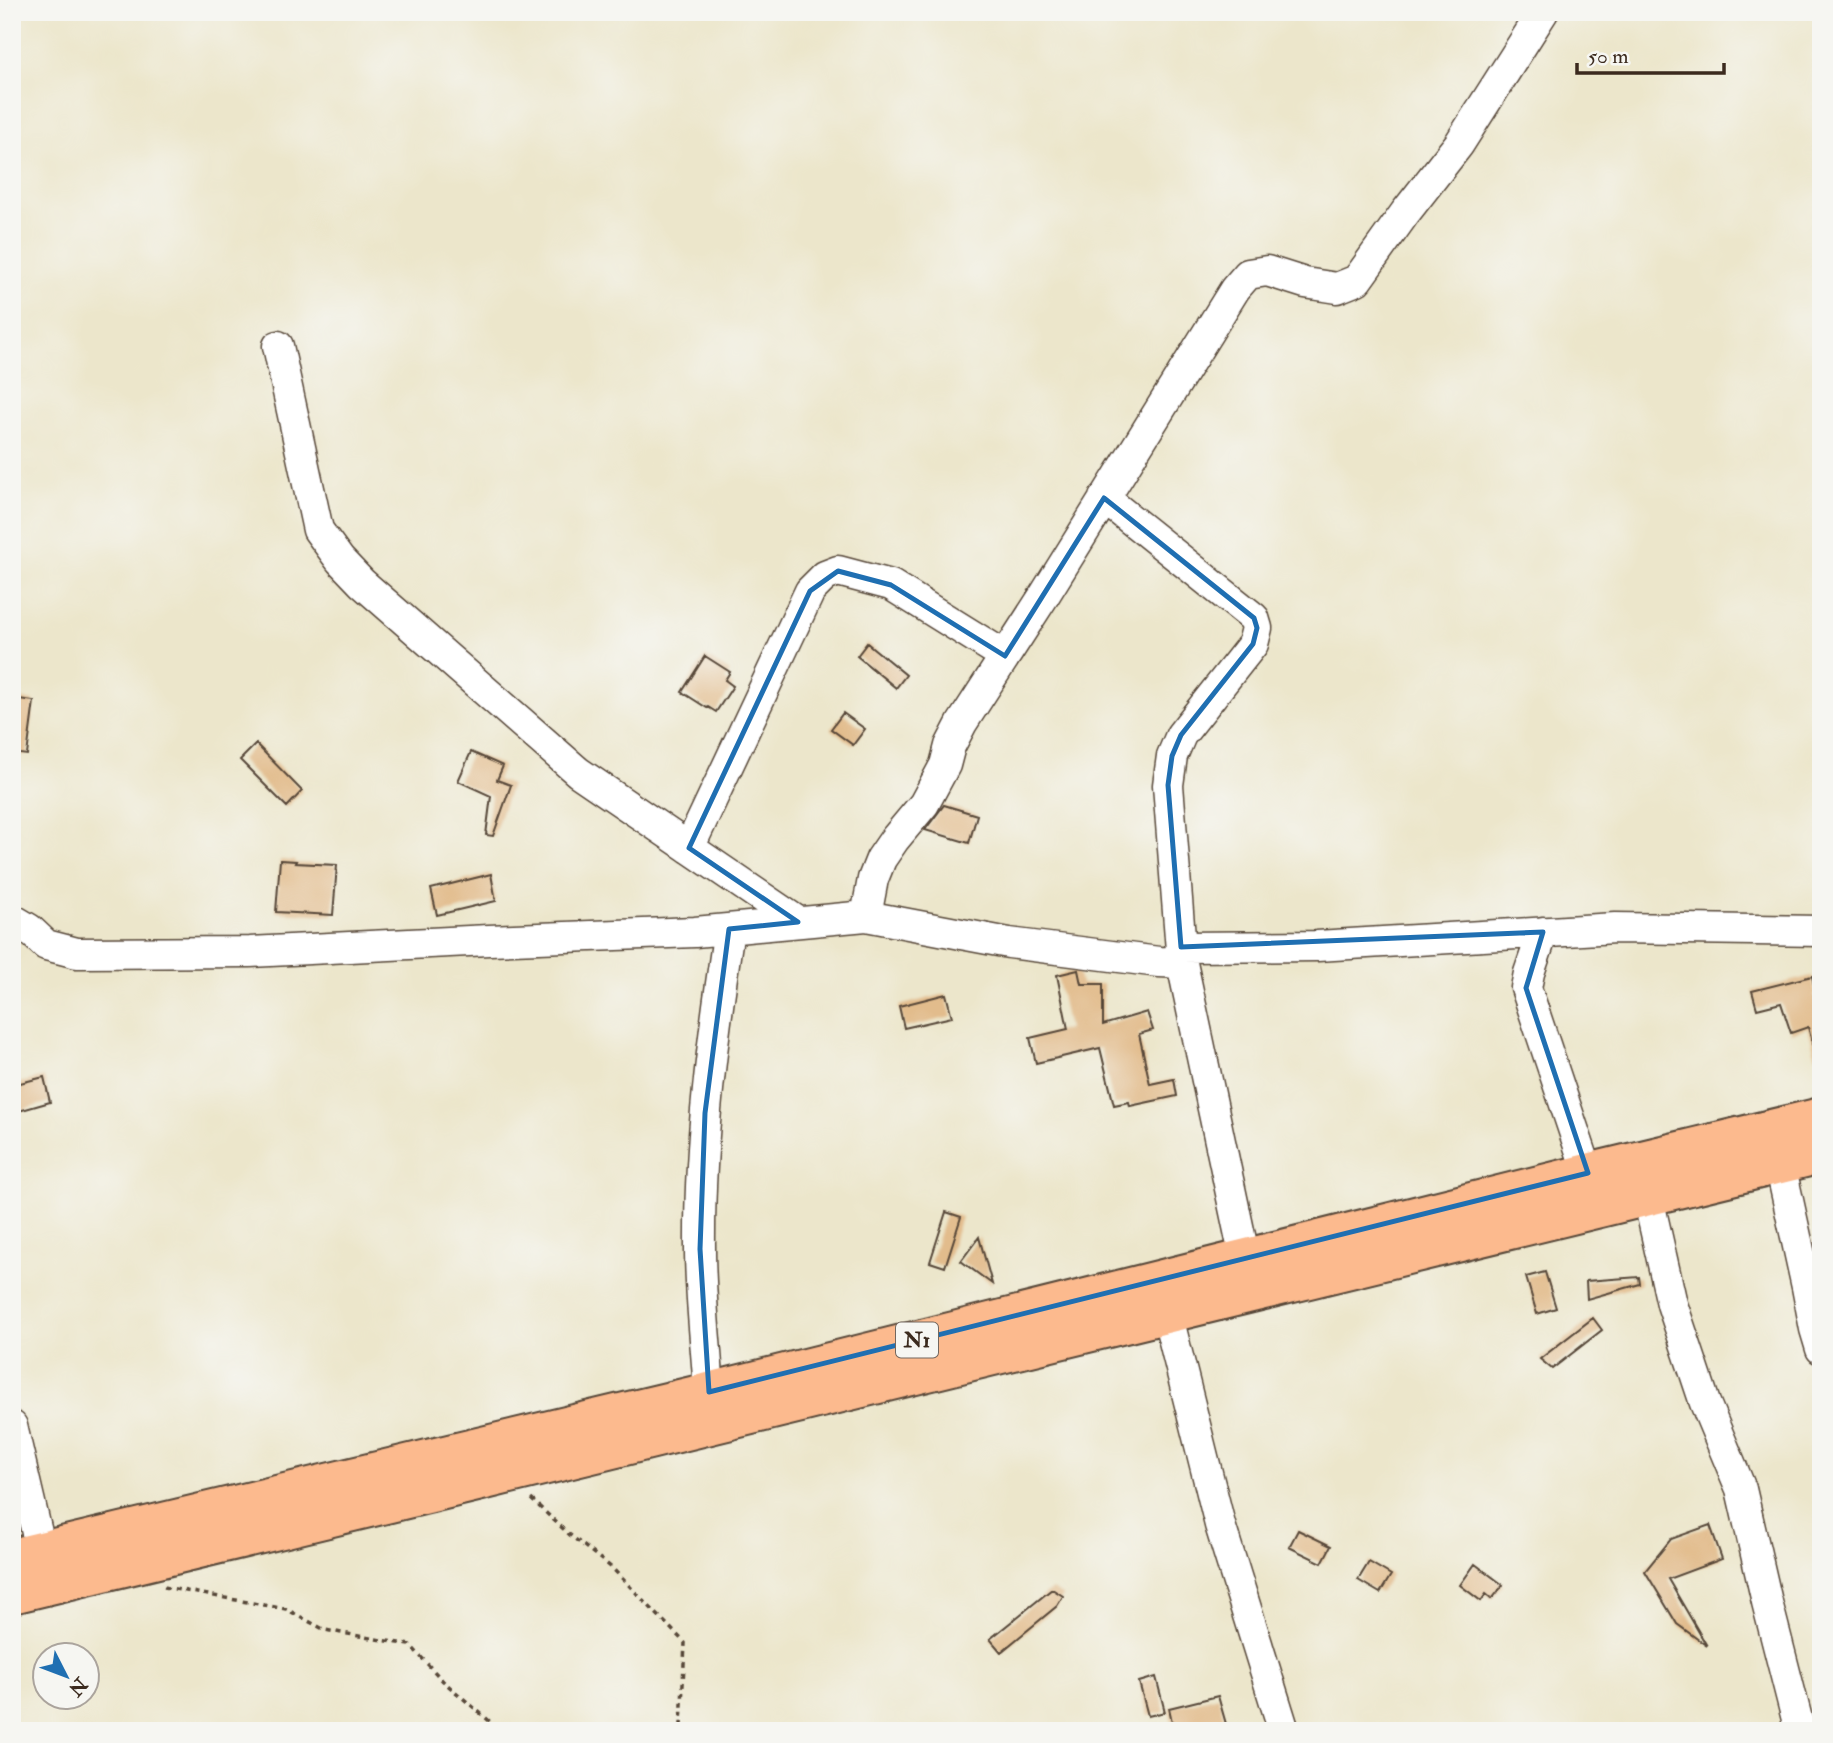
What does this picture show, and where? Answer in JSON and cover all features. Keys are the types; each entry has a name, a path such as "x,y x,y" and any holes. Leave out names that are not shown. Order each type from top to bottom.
{"highway":[{"name":"N1","path":"12,1594 468,1485 1163,1297 1644,1179 1821,1117"},
{"name":"N1","path":"27,1554 709,1392 1163,1297 1245,1259 1588,1173 1644,1179 1780,1164 1821,1154"}],"street":[{"path":"866,916 873,879 881,859 924,804 945,765 950,746 962,723 1235,289 1248,274 1267,271 1304,283 1337,288 1357,280 1459,144 1543,12"},
{"path":"278,346 318,530 340,560 362,583 578,772 798,922"},
{"path":"1104,498 1254,618 1257,628 1252,643 1181,735 1172,756 1168,785 1181,955 1245,1259"},
{"path":"689,848 810,591 825,576 838,571 891,585 1005,656"},
{"path":"12,919 29,929 46,945 77,953 250,952 695,932 866,916 1009,943 1145,960 1181,955 1615,928 1821,930"},
{"path":"709,1392 700,1249 705,1113 729,929"},
{"path":"1543,932 1526,988 1588,1173"},
{"path":"1780,1164 1821,1349"},
{"path":"1644,1179 1672,1304 1705,1403 1741,1489 1800,1731"},
{"path":"1163,1297 1220,1525 1284,1731"},
{"path":"12,1426 27,1554"}],"path":[{"path":"522,1495 533,1500 570,1535 612,1568 685,1643 681,1725 683,1731"},
{"path":"154,1585 286,1609 325,1630 410,1645 443,1681 500,1731"}],"highlighted area":[{"path":"1104,498 1254,618 1257,628 1253,644 1181,735 1172,756 1168,785 1181,947 1543,932 1526,988 1588,1173 709,1392 700,1249 705,1113 729,929 798,922 689,848 810,591 838,571 891,585 1005,656"}],"building":[{"path":"867,643 906,675 896,688 857,656"},
{"path":"705,656 730,672 725,680 733,686 716,712 682,692"},
{"path":"19,699 34,701 27,755 12,753"},
{"path":"843,713 865,729 853,745 831,729"},
{"path":"256,744 302,791 287,807 240,760"},
{"path":"471,752 503,766 497,780 511,785 493,836 486,835 491,796 458,781"},
{"path":"944,805 977,815 969,843 925,830"},
{"path":"280,860 337,865 333,915 276,912"},
{"path":"491,874 496,901 437,915 431,889"},
{"path":"1078,970 1081,984 1103,984 1103,1025 1147,1012 1153,1030 1139,1034 1150,1084 1174,1079 1177,1096 1130,1106 1129,1102 1114,1105 1100,1048 1036,1063 1030,1038 1068,1029 1057,975"},
{"path":"1812,976 1821,1018 1821,1056 1816,1057 1808,1027 1791,1033 1781,1003 1757,1009 1752,991"},
{"path":"946,994 952,1017 904,1028 899,1006"},
{"path":"44,1077 50,1102 12,1113 12,1085"},
{"path":"946,1212 961,1217 945,1267 930,1262"},
{"path":"979,1237 992,1284 961,1261"},
{"path":"1545,1272 1556,1308 1537,1314 1526,1277"},
{"path":"1639,1277 1640,1284 1587,1299 1586,1281"},
{"path":"1593,1318 1602,1330 1552,1369 1540,1359"},
{"path":"1710,1525 1722,1559 1668,1579 1707,1646 1677,1624 1645,1571 1671,1539"},
{"path":"1298,1530 1331,1546 1322,1563 1289,1547"},
{"path":"1369,1562 1391,1575 1380,1593 1358,1580"},
{"path":"1475,1564 1503,1585 1492,1599 1486,1594 1481,1601 1460,1585"},
{"path":"1052,1589 1063,1596 1057,1606 1001,1652 990,1639"},
{"path":"1156,1677 1165,1712 1148,1716 1139,1682"},
{"path":"1218,1696 1228,1731 1174,1731 1169,1708"}]}
